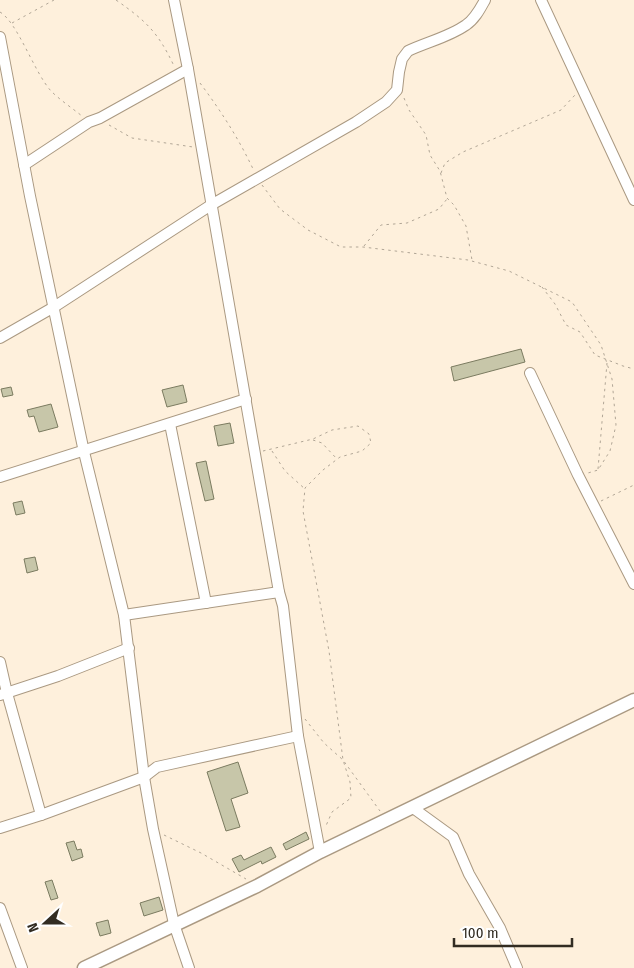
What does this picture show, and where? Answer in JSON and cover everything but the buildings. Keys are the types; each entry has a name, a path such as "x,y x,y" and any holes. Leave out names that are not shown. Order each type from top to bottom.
{"main road":[{"path":"84,968 257,886 320,852 634,700"}],"street":[{"path":"174,0 202,148 278,592 283,606 298,736 320,852"},
{"path":"0,338 54,307 211,205 356,122 393,96 398,90 399,72 404,55 408,51 468,24 478,13 485,0"},
{"path":"541,0 634,200"},
{"path":"0,37 24,165 84,452 124,615 144,777 153,829 174,924 189,968"},
{"path":"24,165 89,122 100,118 188,69"},
{"path":"530,373 578,475 634,584"},
{"path":"0,477 84,452 246,399"},
{"path":"170,424 206,603"},
{"path":"124,615 278,592"},
{"path":"3,694 58,676 129,648"},
{"path":"0,662 3,694 41,816"},
{"path":"0,828 41,816 144,777 156,767 298,736"},
{"path":"413,808 453,836 469,874 500,928 517,968"},
{"path":"0,908 22,968"}],"path":[{"path":"12,23 54,0"},
{"path":"116,0 140,17 151,28 163,43 178,75"},
{"path":"0,12 12,23 35,67 51,91 89,122"},
{"path":"199,82 219,108 244,150 257,178 280,209 308,230 341,248 363,247 472,261 509,270 572,302 601,345 612,379 616,424 610,451 598,470 578,475"},
{"path":"440,173 446,163 464,152 561,110 582,89"},
{"path":"393,96 403,97 409,110 426,135 430,155 440,173 448,198 466,226 472,261"},
{"path":"100,118 132,138 202,148"},
{"path":"363,247 381,225 407,223 439,208 448,198"},
{"path":"542,286 555,304 566,325 580,332 595,355 634,369"},
{"path":"598,470 607,363"},
{"path":"255,454 313,439 332,430 358,426 368,434 371,443 362,451 337,460 323,470 305,490 303,511 329,651 343,760 350,782 351,798 332,812 325,825 324,834"},
{"path":"313,439 322,443 337,460"},
{"path":"271,449 285,471 305,490"},
{"path":"594,504 634,485"},
{"path":"306,720 324,743 343,760 387,820"},
{"path":"153,829 201,853 257,886"}]}
